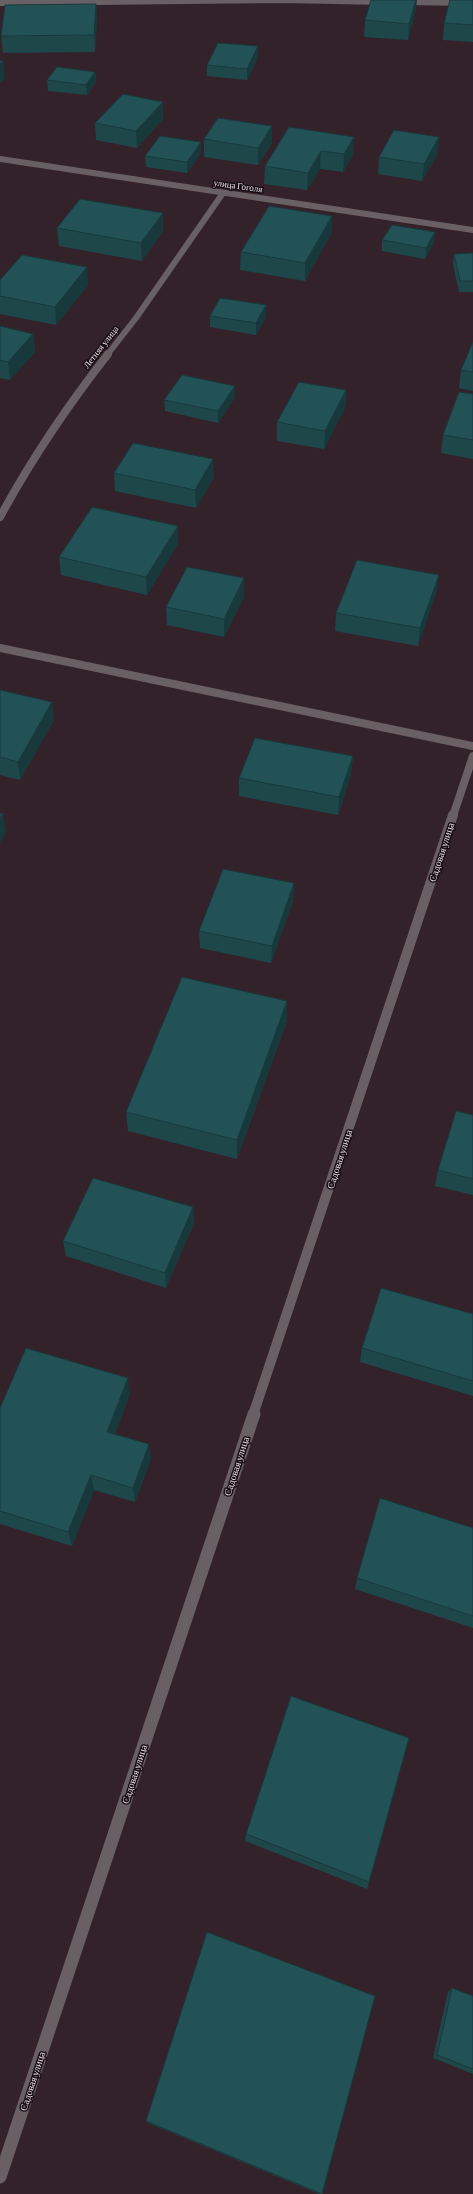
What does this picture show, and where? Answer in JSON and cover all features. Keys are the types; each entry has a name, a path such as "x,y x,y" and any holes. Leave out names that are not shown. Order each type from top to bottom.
{"street":[{"path":"0,3 285,0 473,3"},
{"name":"улица Гоголя","path":"0,159 473,230"},
{"name":"Летняя улица","path":"0,517 15,490 76,395 136,318 223,192"},
{"path":"0,648 473,746"},
{"name":"Садовая улица","path":"0,2177 473,756"}],"building":[{"path":"371,0 416,0 409,24 365,20"},
{"path":"450,0 473,0 473,25 444,23"},
{"path":"96,4 94,35 1,36 5,5"},
{"path":"218,43 258,46 247,69 207,65"},
{"path":"57,67 95,72 86,85 47,80"},
{"path":"123,94 163,102 136,131 95,123"},
{"path":"218,118 272,126 258,148 204,139"},
{"path":"289,127 354,137 344,154 321,151 308,173 265,166"},
{"path":"394,130 439,137 424,164 379,157"},
{"path":"160,136 201,142 187,162 145,156"},
{"path":"80,199 163,213 141,243 57,228"},
{"path":"269,206 332,216 305,263 241,252"},
{"path":"392,225 435,232 426,248 382,240"},
{"path":"473,253 473,281 460,281 454,254"},
{"path":"22,255 87,267 55,307 0,296 0,280"},
{"path":"220,298 266,305 256,323 210,316"},
{"path":"0,326 33,334 8,362 0,360"},
{"path":"473,342 473,372 461,370"},
{"path":"182,375 235,386 218,411 164,400"},
{"path":"299,382 346,390 325,431 277,422"},
{"path":"459,392 473,394 473,440 443,435"},
{"path":"133,443 213,459 195,490 114,473"},
{"path":"92,507 178,526 146,577 59,557"},
{"path":"357,560 439,575 420,628 336,613"},
{"path":"187,567 244,578 224,619 166,607"},
{"path":"0,690 52,702 18,762 0,757"},
{"path":"255,738 353,756 339,797 239,778"},
{"path":"223,869 294,883 272,946 199,931"},
{"path":"182,977 287,1001 237,1140 126,1112"},
{"path":"456,1111 473,1115 473,1179 438,1170"},
{"path":"93,1178 193,1207 165,1273 63,1241"},
{"path":"381,1288 473,1314 473,1381 362,1348"},
{"path":"26,1348 128,1378 107,1432 149,1444 133,1488 91,1475 68,1532 0,1511 0,1408"},
{"path":"380,1498 473,1528 473,1616 357,1578"},
{"path":"291,1696 409,1738 369,1882 246,1834"},
{"path":"207,1932 375,1996 322,2194 146,2121"},
{"path":"452,1988 473,1996 473,2069 437,2055"}]}
